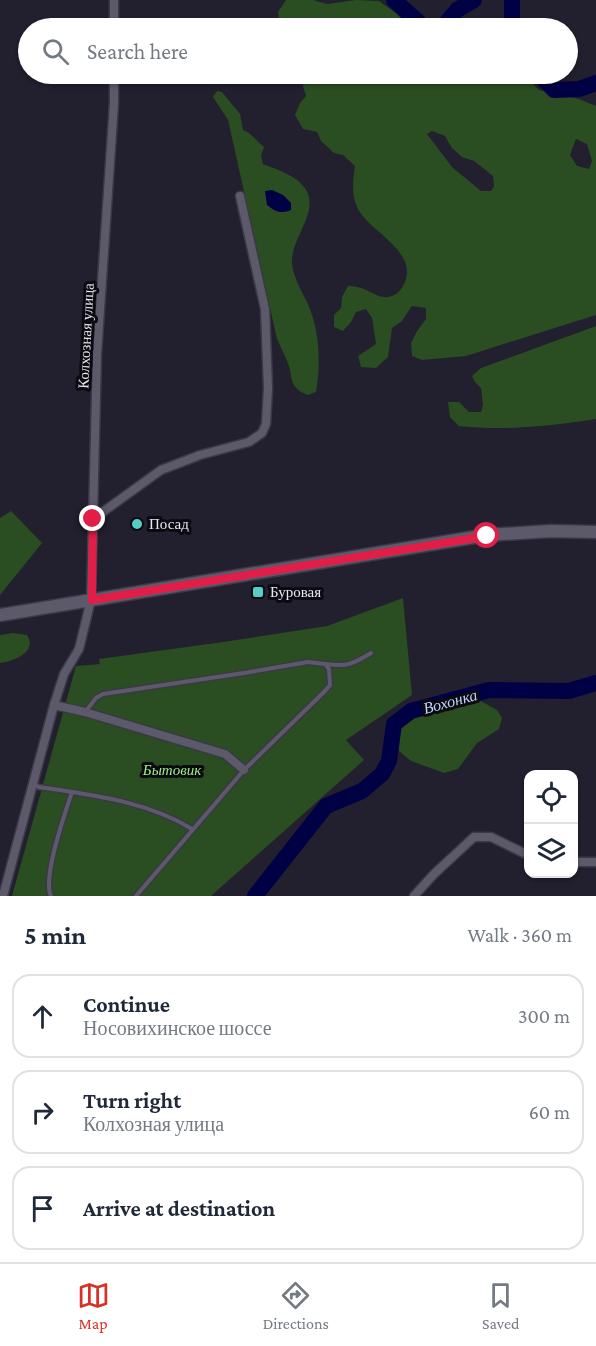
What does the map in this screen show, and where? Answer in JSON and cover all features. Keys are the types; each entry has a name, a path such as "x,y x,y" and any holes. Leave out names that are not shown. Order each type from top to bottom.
{"main road":[{"path":"0,615 487,536 550,531 596,532"}],"street":[{"path":"114,0 114,18"},
{"name":"Колхозная улица","path":"3,896 31,784 54,705 64,674 79,649 92,600 97,354 114,84"},
{"path":"93,519 161,470 200,455 249,442 262,433 266,424 268,388 265,309 240,196"},
{"path":"54,705 85,712 225,754 244,770"},
{"path":"414,896 474,837 490,837 524,853"},
{"path":"578,862 596,862"}],"lane":[{"path":"85,712 96,698 103,694 308,662 342,666 356,663 371,653"},
{"path":"136,896 244,770 330,685 329,669 325,664"},
{"path":"31,784 141,806 173,817 192,829"},
{"path":"51,896 48,884 50,874 62,822 72,792"}],"green space":[{"path":"286,0 313,0 327,4 356,0 379,1 401,18 279,18 278,12"},
{"path":"303,84 533,84 539,90 579,99 596,106 596,315 466,356 422,360 412,356 411,343 426,319 426,308 412,306 402,321 392,328 388,357 376,368 361,367 358,356 376,344 372,318 366,309 356,312 343,331 334,327 334,315 341,308 342,297 348,286 360,287 383,297 397,293 404,284 407,272 405,261 399,251 371,225 357,207 353,192 355,166 343,155 334,153 321,141 317,132 303,129 295,115 306,96","holes":["432,131 445,136 452,148 462,157 474,161 493,176 494,186 491,191 481,191 452,167 427,134","576,139 587,144 592,161 589,169 577,166 570,155"]},
{"path":"217,91 222,92 240,114 243,130 264,147 261,156 263,164 301,183 308,194 309,211 292,255 292,264 317,335 319,370 316,392 308,395 294,385 277,339 228,120 213,97"},
{"path":"596,326 596,419 545,426 494,428 459,426 450,417 448,402 459,402 469,412 481,412 483,405 481,388 472,376 481,368"},
{"path":"11,511 42,543 0,595 0,518"},
{"name":"Бытовик","path":"403,598 412,695 346,740 364,760 211,896 12,896 76,666 100,664 99,659 327,626"},
{"path":"13,633 27,635 30,641 27,651 18,658 0,663 0,635"},
{"path":"479,700 497,710 502,718 499,729 477,743 458,769 444,773 411,761 399,751 397,740 400,726 417,716"}],"shaded area":[{"path":"272,190 283,195 291,203 291,210 278,212 267,205 265,191"}],"waterway":[{"name":"Вохонка","path":"394,0 414,18"},
{"name":"Вохонка","path":"450,18 457,10 474,0"},
{"name":"Вохонка","path":"512,0 512,18"},
{"name":"Вохонка","path":"548,84 554,90 579,89 596,83"},
{"name":"Вохонка","path":"255,896 326,806 362,791 382,774 389,761 394,724 411,711 489,690 569,691 596,683"}],"place":[{"name":"Посад","path":"137,524"},
{"name":"Буровая","path":"258,592"}],"route":[{"path":"93,519 92,600 487,536"}]}
